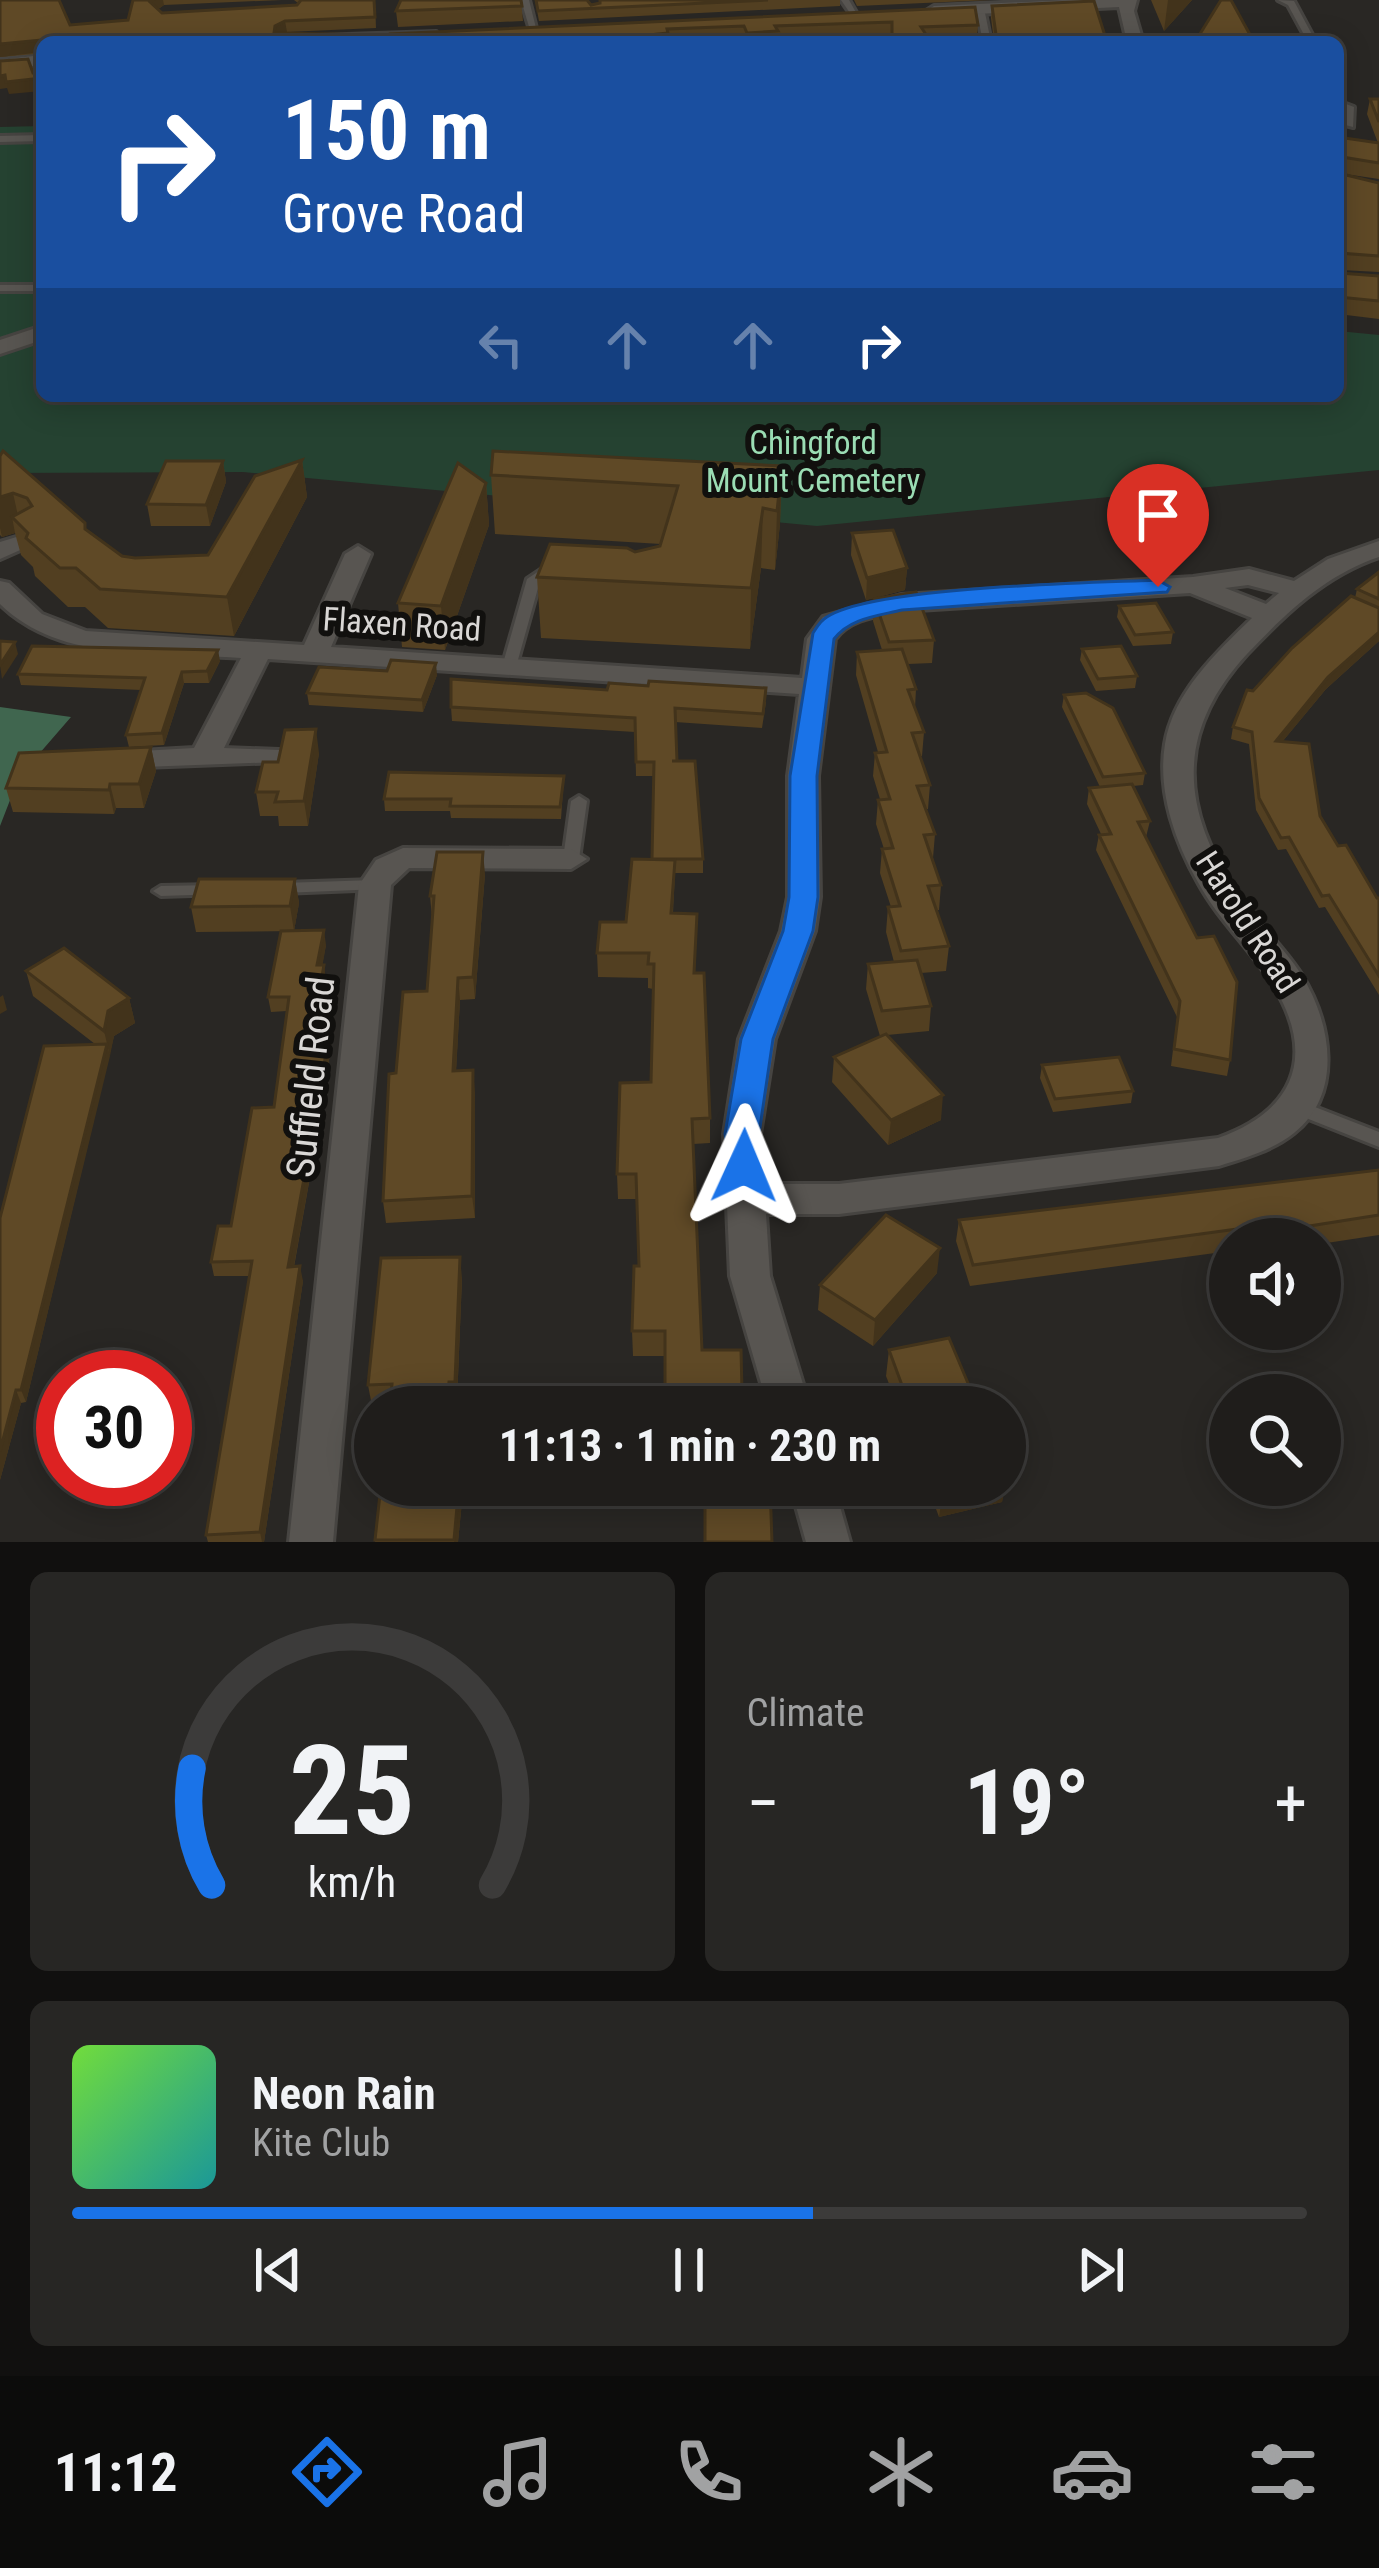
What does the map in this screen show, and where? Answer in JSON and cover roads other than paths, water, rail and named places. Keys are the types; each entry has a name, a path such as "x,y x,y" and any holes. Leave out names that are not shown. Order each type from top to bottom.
{"street":[{"path":"918,11 1128,1 1133,36"},
{"path":"832,16 850,7 876,14"},
{"path":"511,31 556,29"},
{"path":"410,36 441,34"},
{"path":"0,65 36,60"},
{"path":"0,347 36,335"},
{"name":"Harold Road","path":"1298,1107 1308,1079 1306,1013 1290,983 1227,904 1207,869 1181,795 1184,724 1216,671 1296,590 1330,566 1379,549"},
{"path":"314,654 358,554"},
{"path":"783,1386 750,1276 742,1134 757,1039 798,931 804,897 803,776 821,639 833,623 872,608 1249,577 1296,590"},
{"path":"1193,585 1269,616"},
{"name":"Flaxen Road","path":"0,589 32,620 82,639 815,687"},
{"path":"205,756 258,651"},
{"path":"104,759 268,756"},
{"path":"375,885 387,867 403,858 571,859"},
{"name":"Suffield Road","path":"310,1542 375,885"},
{"path":"746,1198 839,1198 1219,1152 1258,1139 1298,1107"},
{"path":"818,1506 827,1542"}],"lane":[{"path":"525,0 534,30"},
{"path":"1282,0 1291,2 1309,36"},
{"path":"980,8 986,36"},
{"path":"0,139 36,138"},
{"path":"0,288 36,288"},
{"path":"509,667 534,579 546,567 568,560"},
{"path":"571,859 579,801"},
{"path":"266,889 375,885"},
{"path":"161,891 245,889"},
{"path":"1298,1107 1379,1140"}],"park label":[{"name":"Chingford Mount Cemetery","path":"813,461"}]}
